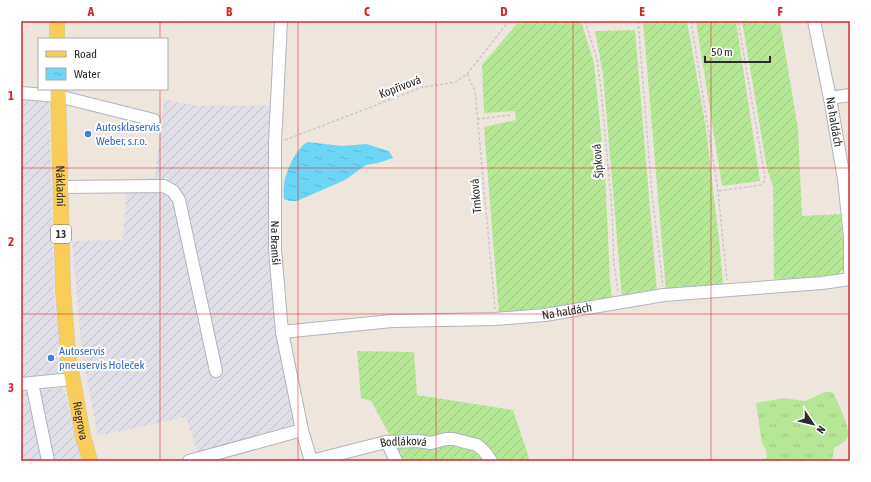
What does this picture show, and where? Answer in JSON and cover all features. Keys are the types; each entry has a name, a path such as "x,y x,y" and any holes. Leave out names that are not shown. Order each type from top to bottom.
{"main road":[{"path":"57,21 57,38"},
{"name":"Nákladní","path":"58,93 63,290 68,353 72,379"},
{"name":"Riegrova","path":"72,379 83,436 90,461"}],"street":[{"name":"Na Bramši","path":"281,21 276,143 275,249 282,332 302,430 311,461"},
{"name":"Na haldách","path":"814,21 830,98 844,179 850,237 850,272"},
{"path":"21,93 58,93 154,120"},
{"path":"830,98 850,95"},
{"path":"60,187 164,186 173,191 178,200 216,371"},
{"name":"Na haldách","path":"282,332 392,321 495,319 545,315 664,295 822,283 850,279"},
{"path":"48,461 26,384 72,379"},
{"path":"189,461 302,430"},
{"name":"Bodláková","path":"311,461 386,442 418,441 431,443 446,439 453,439 477,445 490,459"},
{"path":"386,442 396,461"}],"path":[{"name":"Kopřivová","path":"276,143 290,139 423,87 456,82 467,74 509,21"},
{"name":"Šípková","path":"585,21 597,59 601,89 612,210 614,264 619,302"},
{"path":"638,21 652,194 664,295"},
{"path":"691,21 718,191 728,290"},
{"path":"718,191 760,185 764,182 765,177 738,21"},
{"name":"Trnková","path":"467,74 475,90 496,307 495,319"},
{"path":"478,119 511,115"}],"shaded area":[{"path":"21,99 49,102 54,295 62,367 56,375 21,378"},
{"path":"164,99 199,106 272,105 271,231 298,427 198,453 186,417 98,436 82,354 72,241 123,240 127,180 155,178"},
{"path":"61,388 65,391 81,461 21,461 21,391"}],"green space":[{"path":"519,21 581,21 594,63 605,175 612,298 499,315 484,127 516,120 515,111 484,113 482,65"},
{"path":"643,21 687,21 706,128 723,285 666,290"},
{"path":"696,21 736,21 760,181 722,186"},
{"path":"742,21 780,21 798,129 802,216 841,214 845,267 836,277 774,279 773,187 767,168"},
{"path":"635,30 657,292 622,297 603,74 595,31"},
{"path":"357,351 414,352 417,395 513,410 530,461 403,461 371,401 361,398"},
{"path":"825,392 832,392 843,413 848,432 846,440 834,448 832,461 762,461 761,459 767,458 766,450 762,443 756,403 783,398 805,401"}],"water":[{"path":"308,142 342,146 366,144 389,151 393,158 366,165 345,180 297,201 289,201 284,199 286,175 292,161 300,149"}],"place":[{"name":"Autosklaservis Weber, s.r.o.","path":"88,134"},
{"name":"Autoservis pneuservis Holeček","path":"51,358"}]}
